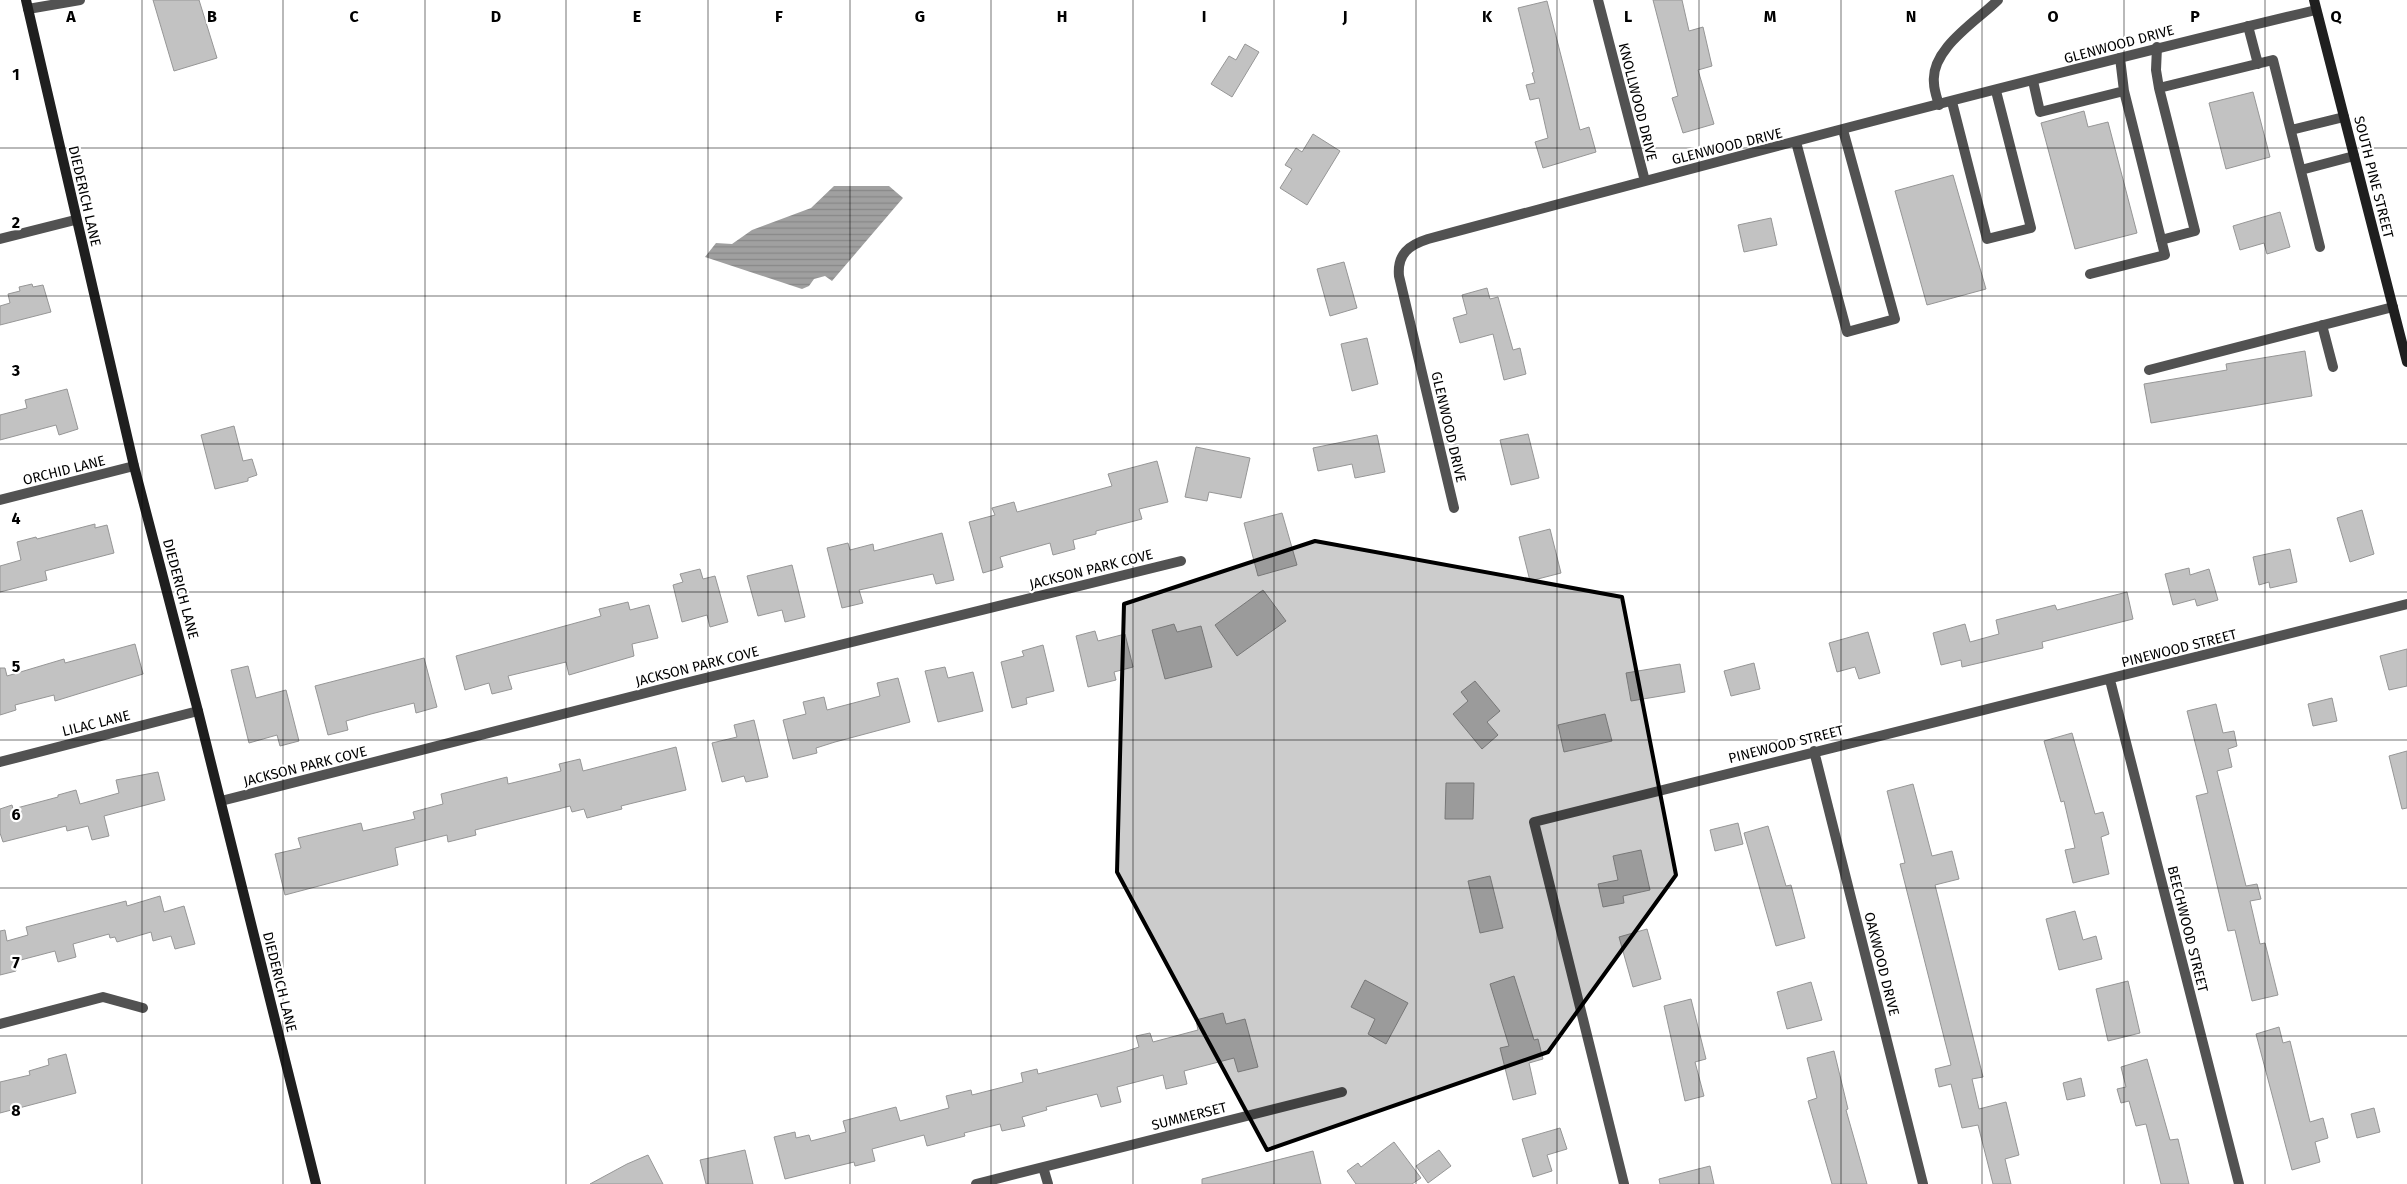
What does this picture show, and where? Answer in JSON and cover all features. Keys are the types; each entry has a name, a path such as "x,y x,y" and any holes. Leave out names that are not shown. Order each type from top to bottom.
{"street":[{"path":"27,5 80,0"},
{"name":"KNOLLWOOD DRIVE","path":"1598,0 1645,181"},
{"path":"1939,105 1933,82 1937,62 1962,30 1998,0"},
{"name":"DIEDERICH LANE","path":"27,5 134,466 221,801 316,1184"},
{"name":"GLENWOOD DRIVE","path":"1454,508 1399,276 1400,259 1403,252 1410,246 1428,239 1645,181 1996,91 2157,47 2248,26 2315,5"},
{"name":"SOUTH PINE STREET","path":"2315,5 2407,362"},
{"path":"2248,26 2258,64"},
{"path":"2157,47 2156,70 2159,88 2195,231 2161,240"},
{"path":"2090,274 2165,255 2124,91 2120,58"},
{"path":"2159,88 2273,60 2320,247"},
{"path":"2032,81 2040,112 2124,91"},
{"path":"1952,102 1988,240 2032,228 1996,91"},
{"path":"2291,130 2344,117"},
{"path":"1796,142 1847,332 1894,319 1844,130"},
{"path":"2301,170 2354,156"},
{"path":"0,239 76,220"},
{"path":"2149,370 2393,307"},
{"path":"2322,325 2333,366"},
{"name":"ORCHID LANE","path":"0,500 134,466"},
{"name":"JACKSON PARK COVE","path":"221,801 681,684 1181,561"},
{"name":"PINEWOOD STREET","path":"1624,1184 1534,822 1814,751 2110,680 2407,604"},
{"name":"BEECHWOOD STREET","path":"2110,680 2239,1184"},
{"name":"LILAC LANE","path":"0,762 198,711"},
{"name":"OAKWOOD DRIVE","path":"1814,751 1923,1184"},
{"path":"0,1024 103,997 143,1008"},
{"name":"SUMMERSET","path":"976,1184 1342,1092"},
{"path":"1044,1167 1048,1184"}],"highlighted area":[{"path":"1315,541 1622,597 1676,875 1548,1052 1267,1150 1117,872 1124,604"}],"shaded area":[{"path":"834,186 889,186 903,198 832,281 825,276 814,279 809,286 802,289 705,257 716,243 732,244 752,230 811,208"}],"building":[{"path":"153,0 199,0 217,58 174,71"},
{"path":"1653,0 1682,0 1689,31 1703,27 1712,66 1698,70 1714,124 1683,133 1672,98 1678,96"},
{"path":"1547,1 1580,130 1589,127 1596,152 1543,168 1535,142 1548,138 1539,98 1530,100 1526,85 1535,83 1532,73 1534,72 1518,8"},
{"path":"1245,44 1259,52 1232,97 1211,84 1229,56 1236,60"},
{"path":"2253,92 2270,157 2226,169 2209,103"},
{"path":"2084,111 2088,127 2108,122 2137,233 2075,249 2041,123"},
{"path":"1313,134 1340,151 1307,205 1280,188 1292,169 1285,165 1296,148 1302,152"},
{"path":"1953,175 1986,289 1927,305 1895,191"},
{"path":"2280,212 2290,247 2267,254 2264,243 2240,250 2233,226"},
{"path":"1771,218 1777,245 1744,252 1738,225"},
{"path":"1344,262 1357,308 1330,316 1317,269"},
{"path":"32,284 33,287 43,285 51,312 0,325 0,306 10,303 8,294 20,291 19,287"},
{"path":"1487,288 1490,299 1498,297 1513,350 1520,348 1526,374 1504,380 1493,334 1460,343 1453,318 1467,314 1462,295"},
{"path":"1367,338 1378,384 1352,391 1341,344"},
{"path":"2305,351 2312,396 2151,423 2144,384 2227,370 2226,364"},
{"path":"67,389 78,429 59,435 56,425 0,440 0,415 27,408 25,400"},
{"path":"234,426 243,461 252,459 257,475 248,478 248,481 215,489 201,435"},
{"path":"1528,434 1539,478 1511,485 1500,440"},
{"path":"1377,435 1385,472 1355,478 1352,464 1318,471 1313,448"},
{"path":"1196,447 1250,458 1241,498 1209,492 1207,501 1185,497"},
{"path":"1157,461 1168,502 1139,509 1142,519 1096,531 1096,534 1073,540 1075,549 1053,555 1050,543 1000,557 1003,567 983,573 969,522 995,515 992,508 1014,502 1017,512 1112,486 1108,474"},
{"path":"2362,510 2374,554 2350,562 2337,518"},
{"path":"1282,513 1297,565 1258,576 1244,523"},
{"path":"95,524 95,528 107,525 114,553 45,571 47,580 0,592 0,566 21,560 17,542 36,537 37,539"},
{"path":"1550,529 1561,573 1530,581 1519,537"},
{"path":"942,533 954,580 936,584 933,574 859,590 863,603 842,608 827,548 848,543 850,550 873,544 874,551"},
{"path":"2290,549 2297,582 2270,588 2269,582 2259,585 2253,557"},
{"path":"792,565 805,617 785,622 782,610 758,616 747,576"},
{"path":"2189,568 2190,575 2209,569 2218,600 2197,606 2195,599 2173,605 2165,574"},
{"path":"700,569 703,579 715,576 728,622 710,627 707,615 682,622 673,585 683,582 680,574"},
{"path":"1263,590 1286,621 1237,656 1215,625"},
{"path":"2127,592 2133,619 2042,642 2043,648 1962,667 1961,660 1941,665 1933,633 1965,624 1970,642 1999,634 1996,620 2055,605 2057,610"},
{"path":"628,602 630,610 649,605 658,638 632,644 634,656 569,675 566,662 508,676 512,689 492,694 489,683 465,690 456,656 601,616 599,609"},
{"path":"1174,624 1177,632 1201,626 1212,667 1165,679 1152,630"},
{"path":"1095,631 1098,641 1125,634 1133,667 1114,672 1116,680 1088,687 1076,636"},
{"path":"1868,632 1880,673 1859,679 1855,667 1837,672 1829,643"},
{"path":"135,644 143,674 55,701 54,695 15,705 16,710 0,715 0,668 5,668 7,676 64,659 65,663"},
{"path":"1043,645 1054,691 1026,698 1027,704 1012,708 1001,662 1024,656 1022,651"},
{"path":"2407,649 2407,686 2389,690 2380,656"},
{"path":"424,658 437,707 416,713 414,703 371,714 346,721 348,730 328,735 315,686"},
{"path":"1754,663 1760,689 1731,696 1724,671"},
{"path":"1680,664 1685,692 1631,701 1626,673"},
{"path":"248,666 256,698 286,690 299,741 280,746 277,735 249,743 231,670"},
{"path":"945,667 948,678 973,672 983,711 938,722 925,671"},
{"path":"898,678 910,722 816,748 817,753 793,759 783,720 806,714 803,702 824,697 827,710 880,696 877,683"},
{"path":"1475,681 1500,711 1487,722 1498,735 1482,749 1453,714 1468,701 1461,692"},
{"path":"2332,698 2337,721 2313,726 2308,704"},
{"path":"2216,704 2223,733 2234,731 2237,746 2228,749 2232,767 2217,771 2246,886 2257,884 2261,899 2250,901 2260,944 2265,943 2278,995 2252,1001 2235,930 2228,931 2196,796 2208,793 2187,711"},
{"path":"1605,714 1612,741 1564,752 1558,725"},
{"path":"754,720 768,777 746,782 744,776 722,782 712,743 737,737 734,725"},
{"path":"2072,733 2095,814 2103,812 2109,834 2101,837 2109,874 2073,883 2065,850 2075,848 2064,801 2061,802 2044,741"},
{"path":"676,747 686,790 621,806 622,809 587,818 584,809 572,812 570,806 475,830 476,835 448,842 447,835 395,848 398,865 285,895 275,854 301,848 298,838 361,823 363,831 415,819 413,812 443,804 441,794 507,777 508,784 561,771 559,764 580,759 583,771"},
{"path":"2407,751 2407,808 2402,809 2389,756"},
{"path":"158,772 165,800 104,816 109,836 92,840 88,826 67,831 66,826 3,842 0,833 0,809 12,805 13,809 58,797 58,795 76,790 80,804 119,793 116,780"},
{"path":"1446,783 1474,783 1473,819 1445,819"},
{"path":"1913,784 1932,856 1952,851 1959,879 1935,885 1983,1077 1972,1079 1979,1109 2006,1102 2019,1155 2005,1159 2011,1184 1993,1184 1978,1125 1962,1128 1951,1084 1939,1087 1935,1069 1951,1065 1900,864 1905,863 1887,791"},
{"path":"1738,823 1743,844 1715,851 1710,830"},
{"path":"1768,826 1786,886 1791,885 1805,938 1776,946 1744,833"},
{"path":"1641,850 1650,890 1623,896 1624,903 1603,907 1598,884 1618,880 1613,856"},
{"path":"1490,876 1503,928 1480,933 1468,881"},
{"path":"160,896 164,912 184,906 195,944 175,949 171,936 153,941 151,932 117,942 115,937 110,938 109,934 73,944 76,957 58,962 55,951 13,962 16,971 0,975 0,931 5,930 7,941 28,935 26,927 126,901 127,906"},
{"path":"2075,911 2083,940 2096,936 2102,959 2059,970 2046,919"},
{"path":"1647,929 1661,979 1633,987 1619,937"},
{"path":"1514,976 1534,1040 1538,1039 1543,1059 1529,1063 1536,1094 1513,1100 1500,1048 1509,1046 1490,984"},
{"path":"1365,980 1408,1003 1386,1044 1368,1034 1375,1019 1351,1007"},
{"path":"2128,981 2140,1033 2108,1041 2096,989"},
{"path":"1811,982 1822,1020 1787,1029 1777,992"},
{"path":"1691,999 1706,1059 1695,1062 1704,1096 1685,1101 1664,1006"},
{"path":"1223,1013 1226,1024 1245,1019 1258,1067 1238,1072 1234,1058 1184,1071 1187,1084 1166,1089 1163,1075 1117,1087 1121,1102 1101,1107 1097,1094 1046,1107 1047,1110 1022,1117 1025,1126 1002,1131 1000,1124 964,1133 965,1136 927,1146 924,1135 872,1149 875,1161 855,1166 854,1162 785,1179 774,1137 795,1132 796,1138 809,1135 811,1141 846,1132 843,1121 896,1107 900,1121 949,1108 946,1096 971,1090 972,1095 1023,1082 1021,1073 1037,1069 1038,1074 1127,1051 1139,1047 1136,1036 1150,1033 1153,1042 1198,1030 1196,1020"},
{"path":"2279,1027 2283,1043 2290,1041 2310,1122 2323,1118 2328,1138 2315,1142 2320,1162 2292,1170 2256,1034"},
{"path":"1834,1051 1848,1109 1846,1110 1867,1184 1832,1184 1808,1101 1817,1098 1807,1058"},
{"path":"66,1054 76,1093 0,1113 0,1082 30,1075 29,1071 49,1065 48,1059"},
{"path":"2147,1059 2170,1140 2178,1139 2189,1184 2161,1184 2146,1124 2136,1126 2129,1101 2121,1103 2117,1089 2126,1087 2121,1067"},
{"path":"2081,1078 2085,1096 2067,1100 2063,1083"},
{"path":"2374,1108 2380,1132 2357,1138 2351,1114"},
{"path":"1560,1128 1567,1149 1547,1155 1552,1171 1533,1177 1522,1139"},
{"path":"1394,1142 1421,1178 1412,1184 1356,1184 1347,1171 1358,1163 1361,1167"},
{"path":"745,1150 753,1184 706,1184 700,1160"},
{"path":"1439,1150 1451,1166 1428,1183 1416,1166"},
{"path":"1313,1151 1321,1184 1202,1184 1202,1179"},
{"path":"648,1155 663,1184 590,1184 627,1164"},
{"path":"1710,1166 1714,1184 1660,1184 1659,1179"}]}
